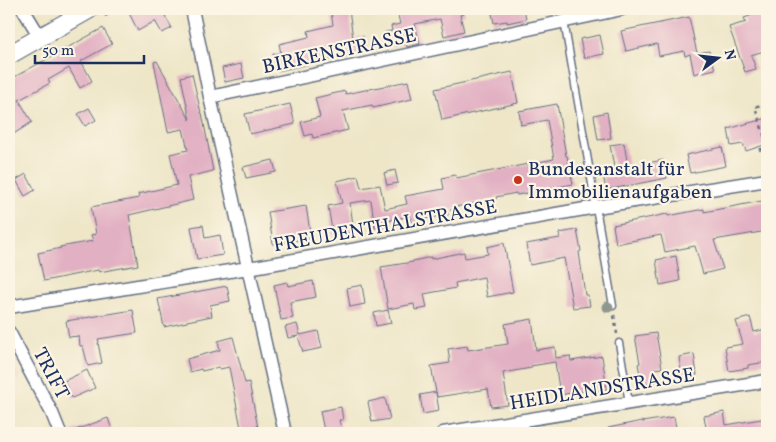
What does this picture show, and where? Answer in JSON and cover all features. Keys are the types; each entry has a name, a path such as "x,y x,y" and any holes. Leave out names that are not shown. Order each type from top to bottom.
{"main road":[{"path":"9,55 90,9"}],"street":[{"path":"23,9 40,37"},
{"path":"192,9 285,433"},
{"name":"BIRKENSTRASSE","path":"210,97 622,9"},
{"name":"FREUDENTHALSTRASSE","path":"9,307 248,268 596,207 767,180"},
{"name":"TRIFT","path":"9,332 52,413 60,433"},
{"name":"HEIDLANDSTRASSE","path":"443,433 522,427 629,403 767,381"}],"lane":[{"path":"564,20 613,306"},
{"path":"619,343 629,403"}],"path":[{"path":"763,29 767,28"},
{"path":"759,150 767,146 755,107 767,103"},
{"path":"613,306 619,343"}],"shaded area":[{"path":"9,355 20,378 9,380"}],"building":[{"path":"137,9 177,9 165,16 172,28 162,33 155,21 138,31 129,13"},
{"path":"349,9 353,39 363,36 366,52 277,71 273,54 281,53 279,44 309,37 308,31 333,25 331,12"},
{"path":"406,9 463,9 464,14 460,15 464,31 444,36 440,19 415,24 420,44 407,47 406,43 396,46 395,44 388,45 385,32 392,31 391,26 400,24 397,11"},
{"path":"491,9 524,9 526,19 507,23 507,21 494,23"},
{"path":"767,10 767,25 762,26 767,41 767,50 751,55 756,69 745,72 729,27 746,22 744,18"},
{"path":"689,17 697,53 709,51 715,69 694,74 690,54 685,56 684,51 659,56 657,44 626,51 621,31"},
{"path":"103,28 112,44 81,61 92,81 80,88 69,68 48,80 50,83 19,100 32,122 9,137 9,80"},
{"path":"600,35 604,54 584,58 580,39"},
{"path":"157,61 190,120 181,77 192,74 202,113 213,171 188,177 193,200 129,215 138,265 99,272 98,270 44,281 38,253 93,241 91,235 96,234 91,207 139,198 138,194 177,185 170,154 188,150 183,129 168,132 154,62"},
{"path":"241,64 244,78 225,82 222,68"},
{"path":"512,72 518,103 442,120 435,89"},
{"path":"408,81 412,99 373,108 372,105 343,111 348,130 313,138 312,134 305,136 301,122 320,117 315,98 345,91 346,94"},
{"path":"290,104 295,124 250,134 245,114"},
{"path":"557,104 573,184 517,195 516,193 455,207 455,209 447,211 448,215 411,222 410,216 387,221 388,226 375,228 371,200 350,203 354,232 333,236 328,206 342,203 337,181 358,176 361,188 380,185 385,209 407,204 405,196 444,189 442,178 455,175 456,178 554,159 547,120 521,125 519,111"},
{"path":"89,108 96,120 85,126 78,114"},
{"path":"607,112 611,138 598,140 594,115"},
{"path":"767,118 767,144 746,151 743,144 731,146 728,129"},
{"path":"624,143 628,167 663,160 667,178 606,190 602,169 614,167 610,145"},
{"path":"722,147 726,166 690,173 686,155"},
{"path":"273,160 276,172 246,178 243,167"},
{"path":"395,170 398,183 387,185 384,173"},
{"path":"26,174 35,190 25,196 16,180"},
{"path":"767,200 767,231 714,240 723,269 703,274 695,246 665,252 661,235 616,244 613,225 667,214 668,216 704,209 704,212"},
{"path":"306,206 311,238 273,244 268,212"},
{"path":"203,225 205,238 220,235 223,255 197,259 191,227"},
{"path":"577,230 585,295 588,295 590,306 573,308 564,258 530,265 526,244 560,238 559,233"},
{"path":"504,243 513,292 487,297 484,277 455,283 456,288 424,294 427,308 415,310 414,304 388,309 381,267 464,252 465,258 488,254 487,247"},
{"path":"676,256 680,281 660,285 656,260"},
{"path":"313,281 316,297 290,302 293,318 281,320 274,285 287,282 288,286"},
{"path":"362,285 365,304 350,307 347,288"},
{"path":"227,286 230,301 210,305 212,316 164,327 158,299"},
{"path":"133,310 137,333 98,339 102,363 88,366 83,346 80,346 79,336 69,337 66,321"},
{"path":"388,310 391,323 376,326 374,313"},
{"path":"750,317 754,332 767,329 767,362 729,371 725,347 743,344 736,321"},
{"path":"532,319 536,350 555,347 556,358 570,356 571,361 602,356 607,389 560,395 555,362 503,373 508,405 491,407 488,389 437,397 431,366 450,363 448,349 467,346 468,350 508,344 505,324"},
{"path":"297,324 300,335 318,331 322,348 303,352 298,336 288,338 285,327"},
{"path":"656,333 662,368 653,369 656,382 642,385 635,336"},
{"path":"233,337 245,383 249,382 259,433 242,433 229,367 202,371 201,369 190,372 187,359 220,350 218,341"},
{"path":"694,354 697,375 682,378 679,357"},
{"path":"87,370 95,388 72,398 64,381"},
{"path":"436,392 439,411 423,414 420,395"},
{"path":"385,398 390,419 372,422 368,402"},
{"path":"341,407 343,420 339,420 341,428 324,431 320,411"},
{"path":"724,412 726,425 767,418 767,431 753,433 707,433 704,416"},
{"path":"674,417 677,433 608,433 608,428"},
{"path":"108,418 113,433 70,433 70,432"}],"place":[{"name":"Bundesanstalt für Immobilienaufgaben","path":"518,180"}]}
